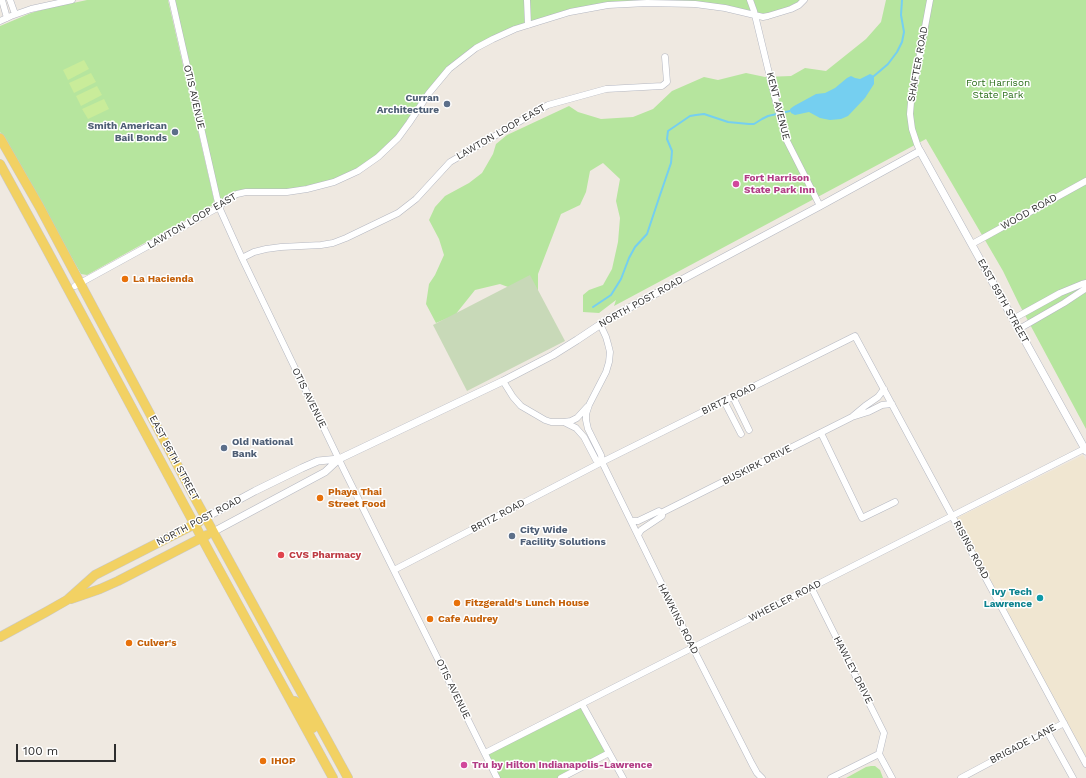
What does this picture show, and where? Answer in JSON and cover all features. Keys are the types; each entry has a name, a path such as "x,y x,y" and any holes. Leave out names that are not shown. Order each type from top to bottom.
{"main road":[{"name":"EAST 56TH STREET","path":"0,138 27,185 78,284 288,671 348,778"},
{"name":"EAST 56TH STREET","path":"0,164 66,283 194,524 333,778"},
{"name":"NORTH POST ROAD","path":"67,600 94,575 205,518"},
{"name":"NORTH POST ROAD","path":"0,637 67,600 100,589 118,581 213,532"},
{"path":"260,644 265,646 270,651 282,671 288,671"},
{"path":"290,701 294,700 297,702 313,728 320,736 326,739"}],"street":[{"path":"2,0 7,18"},
{"path":"10,0 15,14"},
{"path":"0,21 15,14 41,6 72,0"},
{"name":"OTIS AVENUE","path":"172,0 219,207 339,459 497,778"},
{"path":"527,0 528,24"},
{"name":"KENT AVENUE","path":"750,0 789,147 820,206"},
{"name":"LAWTON LOOP EAST","path":"78,284 219,207 230,198 242,192 287,192 307,190 334,182 358,171 378,157 398,138 429,93 445,74 459,61 476,48 528,24 570,12 601,6 647,3 695,4 766,17 787,11 804,0"},
{"name":"SHAFTER ROAD","path":"920,151 912,129 910,114 930,0"},
{"name":"LAWTON LOOP EAST","path":"242,258 254,252 266,249 318,246 334,243 346,238 404,209 416,199 450,162 548,105 606,89 662,86 666,82 665,57"},
{"name":"NORTH POST ROAD","path":"213,532 309,482 325,472 339,459 503,381 564,349 600,324 920,151"},
{"name":"EAST 59TH STREET","path":"920,151 1085,450"},
{"name":"WOOD ROAD","path":"972,244 1086,181"},
{"path":"1013,319 1060,293 1086,283"},
{"path":"1019,329 1064,303 1085,289 1086,286"},
{"name":"HAWKINS ROAD","path":"600,324 606,337 610,352 609,362 606,372 586,414 588,429 601,455 602,462 693,648 752,764 760,776"},
{"name":"RISING ROAD","path":"855,336 1086,764"},
{"name":"BIRTZ ROAD","path":"602,462 855,336"},
{"name":"HAWKINS ROAD","path":"503,381 513,398 521,406 545,420 551,422 564,422 576,428 584,437 596,460 602,462"},
{"name":"BUSKIRK DRIVE","path":"852,418 878,397 884,389"},
{"path":"733,397 749,430"},
{"path":"724,402 741,434"},
{"name":"BUSKIRK DRIVE","path":"631,521 638,521 659,512 661,513 852,418 882,405 892,404"},
{"path":"564,422 577,418 589,405"},
{"path":"821,433 862,518 895,502"},
{"name":"WHEELER ROAD","path":"485,753 811,587 1085,450"},
{"name":"NORTH POST ROAD","path":"205,518 302,468 318,461 339,459"},
{"name":"BRITZ ROAD","path":"394,570 602,462"},
{"name":"BUSKIRK DRIVE","path":"638,535 642,530 662,516 661,513"},
{"name":"HAWLEY DRIVE","path":"811,587 884,733 879,754"},
{"path":"582,704 623,778"},
{"name":"BRIGADE LANE","path":"961,778 1064,723"},
{"path":"1047,731 1073,778"},
{"path":"561,778 609,753"},
{"path":"831,778 879,754 892,778"}],"shaded area":[{"path":"1083,455 1086,460 1086,758 957,518"}],"green space":[{"path":"87,0 168,0 214,200 213,205 87,275 81,274 0,132 0,26 31,13 61,4"},
{"path":"172,0 804,0 768,16 725,8 647,3 570,12 487,42 445,74 409,123 368,164 319,187 246,192 219,207"},
{"name":"Fort Harrison State Park","path":"886,0 1086,0 1086,429 1003,271 926,139 614,306 616,300 599,313 583,312 583,295 589,290 603,285 612,269 618,242 620,218 616,201 620,179 603,163 590,171 586,192 580,205 561,214 538,274 538,294 516,290 500,284 475,290 455,315 436,323 426,304 429,284 444,255 439,239 429,220 435,207 445,196 469,183 482,173 493,154 496,144 507,135 569,106 578,112 601,119 633,117 653,109 672,91 704,77 718,80 746,73 765,77 791,76 805,68 826,71 866,39 881,22"},
{"path":"84,60 89,69 68,80 63,70"},
{"path":"91,73 96,82 74,93 69,83"},
{"path":"97,86 102,95 81,106 76,96"},
{"path":"104,99 109,109 88,119 82,109"},
{"path":"530,275 565,341 467,391 433,325"},
{"path":"582,704 609,753 561,778 497,778 485,753"},
{"path":"875,766 880,770 883,778 846,778 866,767"}],"water":[{"path":"870,74 874,76 874,84 865,98 848,116 841,119 830,120 820,118 809,112 795,115 791,113 790,109 794,106 816,94 825,93 835,88 851,76 860,79"}],"waterway":[{"path":"874,76 888,64 902,42 904,32 901,15 902,0"},
{"path":"593,307 611,295 621,279 635,247 647,234 671,163 672,151 667,139 668,131 690,116 696,115 704,114 728,122 754,124 768,116 790,111"}],"place":[{"name":"Curran Architecture","path":"447,104"},
{"name":"Smith American Bail Bonds","path":"175,132"},
{"name":"Fort Harrison State Park Inn","path":"736,184"},
{"name":"La Hacienda","path":"125,279"},
{"name":"Old National Bank","path":"224,448"},
{"name":"Phaya Thai Street Food","path":"320,498"},
{"name":"City Wide Facility Solutions","path":"512,536"},
{"name":"CVS Pharmacy","path":"281,555"},
{"name":"Ivy Tech Lawrence","path":"1040,598"},
{"name":"Fitzgerald's Lunch House","path":"457,603"},
{"name":"Cafe Audrey","path":"430,619"},
{"name":"Culver's","path":"129,643"},
{"name":"IHOP","path":"263,761"},
{"name":"Tru by Hilton Indianapolis-Lawrence","path":"464,765"}]}
